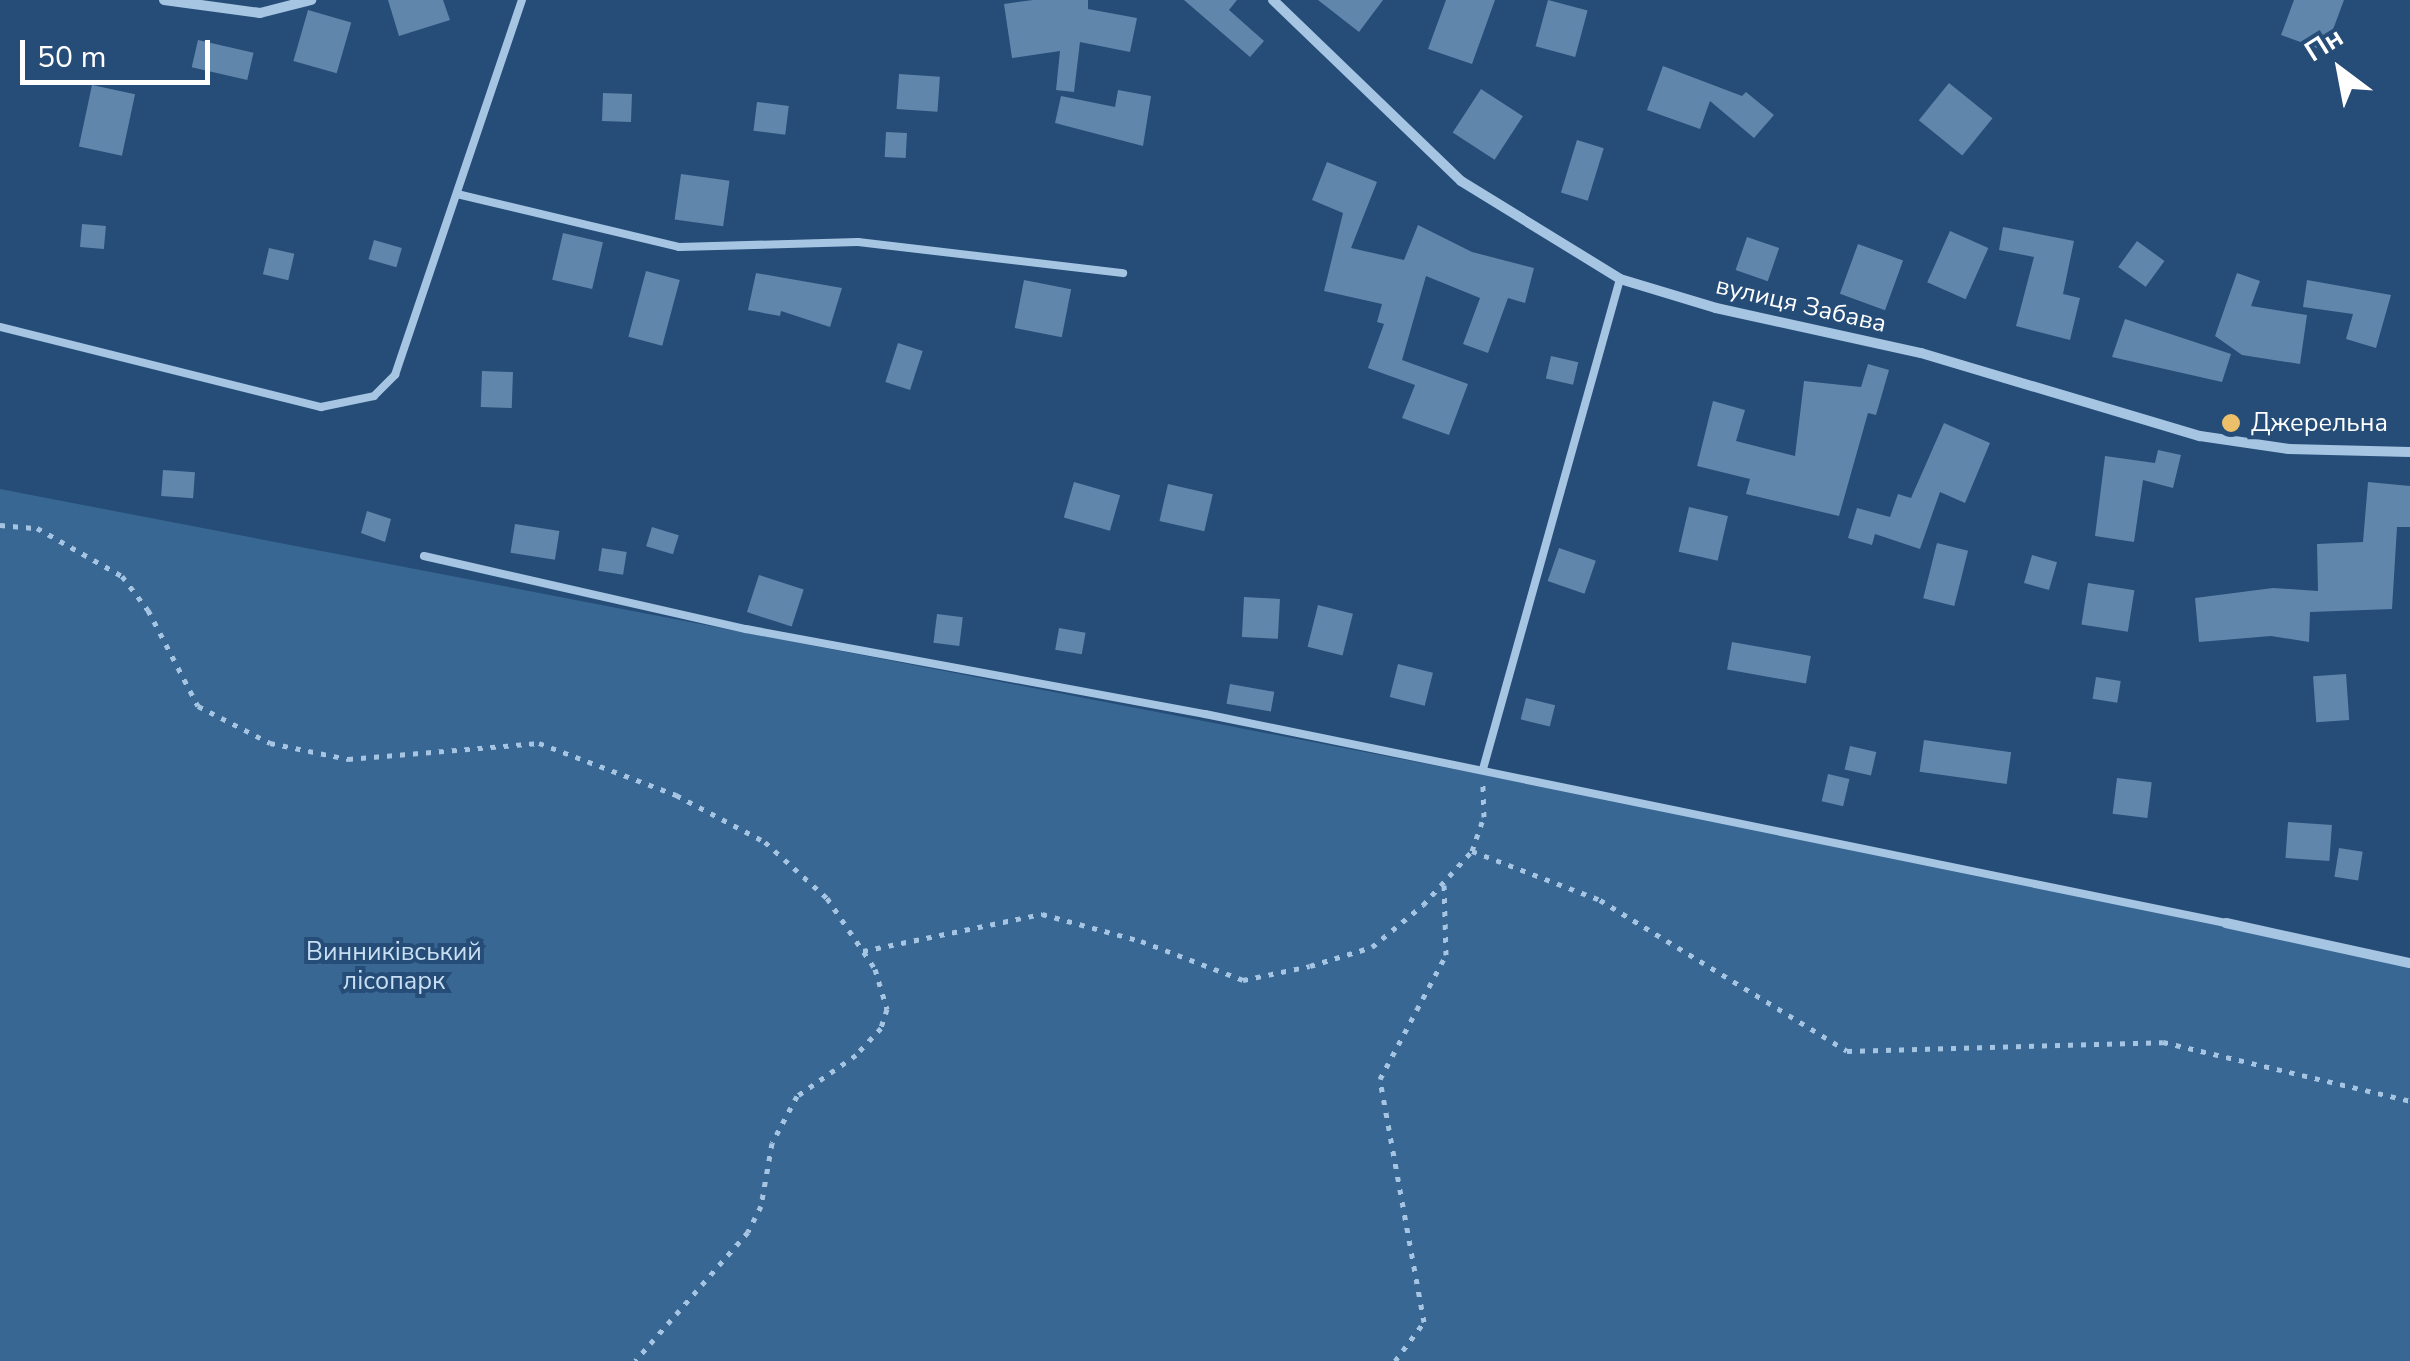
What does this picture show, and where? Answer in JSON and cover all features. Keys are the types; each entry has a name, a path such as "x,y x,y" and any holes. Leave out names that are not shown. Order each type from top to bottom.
{"street":[{"path":"164,0 260,13 311,0"},
{"name":"вулиця Забава","path":"1274,0 1461,181 1620,279 1716,308 1921,353 2200,436 2288,450 2410,452"},
{"path":"2226,924 2410,963"}],"lane":[{"path":"0,327 322,408 347,407 374,396 395,376 522,0"},
{"path":"457,194 679,246 858,242 1122,273"},
{"path":"1483,769 1620,279"},
{"path":"424,556 746,629 1483,769 2226,924"}],"path":[{"path":"0,524 37,528 122,576 148,610 198,706 219,720 321,757 539,743 584,756 765,842 827,898 863,951 882,988 887,1009 881,1028 856,1055 797,1096 772,1143 761,1206 748,1232 636,1361"},
{"path":"863,951 1042,914 1140,940 1242,980 1372,946 1444,882 1472,851 1484,817 1483,769"},
{"path":"1472,851 1600,900 1847,1050 2163,1042 2410,1101"},
{"path":"1395,1361 1424,1322 1380,1079 1446,954 1444,882"}],"green space":[{"name":"Винниківський лісопарк","path":"0,489 1681,813 2410,962 2410,1361 0,1361"}],"building":[{"path":"388,0 443,0 450,20 399,36"},
{"path":"1088,0 1088,9 1137,18 1130,52 1080,42 1074,92 1056,90 1060,51 1012,58 1004,4"},
{"path":"1184,0 1237,0 1229,10 1264,41 1250,57"},
{"path":"1318,0 1383,0 1359,32"},
{"path":"1446,0 1495,0 1472,64 1428,49"},
{"path":"1548,0 1588,11 1575,57 1536,46"},
{"path":"2294,0 2344,0 2325,51 2281,35"},
{"path":"308,10 351,22 337,73 293,61"},
{"path":"198,40 254,53 247,80 192,67"},
{"path":"1663,66 1742,96 1746,92 1774,115 1754,138 1710,101 1700,129 1647,110"},
{"path":"899,74 940,77 937,112 897,109"},
{"path":"1949,83 1993,118 1962,156 1919,120"},
{"path":"92,85 135,94 122,156 79,147"},
{"path":"1481,89 1523,116 1495,160 1453,133"},
{"path":"1118,90 1151,96 1143,146 1055,123 1061,96 1115,107"},
{"path":"603,93 632,94 631,122 602,121"},
{"path":"757,102 789,106 785,135 753,131"},
{"path":"886,132 907,133 906,158 885,157"},
{"path":"1577,140 1604,148 1588,201 1561,193"},
{"path":"1327,162 1377,182 1351,248 1404,260 1418,225 1472,252 1534,268 1525,303 1508,298 1488,353 1463,344 1480,298 1426,276 1402,360 1468,384 1449,435 1402,418 1415,385 1368,368 1384,324 1377,322 1382,304 1324,291 1343,213 1312,200"},
{"path":"681,174 730,181 723,226 675,220"},
{"path":"82,224 106,226 104,249 80,247"},
{"path":"2003,227 2074,241 2063,294 2080,298 2070,340 2016,326 2034,257 1999,250"},
{"path":"1950,231 1988,248 1966,299 1927,282"},
{"path":"563,233 603,242 592,289 552,280"},
{"path":"1747,237 1779,248 1768,281 1736,270"},
{"path":"374,240 402,248 396,267 368,259"},
{"path":"2137,241 2165,261 2146,287 2118,267"},
{"path":"1858,244 1903,260 1885,310 1840,294"},
{"path":"269,248 294,254 288,280 263,274"},
{"path":"646,271 680,280 662,346 628,337"},
{"path":"756,273 842,288 830,327 781,311 780,316 748,310"},
{"path":"2237,273 2260,281 2251,306 2307,315 2300,364 2242,355 2215,336"},
{"path":"1024,280 1071,289 1062,337 1015,328"},
{"path":"2307,280 2391,295 2376,348 2346,339 2353,314 2303,307"},
{"path":"2125,319 2231,354 2222,382 2112,357"},
{"path":"898,343 923,351 910,390 885,382"},
{"path":"1551,356 1578,362 1573,385 1546,378"},
{"path":"1868,364 1889,370 1876,415 1868,413 1839,516 1746,494 1750,479 1697,466 1713,401 1745,410 1736,441 1795,456 1804,381 1861,387"},
{"path":"482,371 513,372 512,408 481,407"},
{"path":"1944,423 1990,443 1965,503 1940,492 1920,549 1875,534 1872,545 1848,538 1857,508 1890,517 1898,494 1911,498"},
{"path":"2158,450 2181,455 2173,488 2143,480 2134,542 2095,536 2105,456 2155,463"},
{"path":"163,470 195,472 193,498 161,496"},
{"path":"1074,482 1120,495 1110,531 1064,518"},
{"path":"2368,482 2410,486 2410,527 2397,527 2392,609 2310,612 2309,642 2271,636 2199,642 2195,598 2273,588 2318,591 2317,544 2363,542"},
{"path":"1168,484 1213,494 1204,531 1159,521"},
{"path":"1689,507 1728,516 1718,561 1679,552"},
{"path":"367,511 391,519 385,542 361,533"},
{"path":"515,524 559,531 555,560 510,553"},
{"path":"652,527 679,535 673,554 646,546"},
{"path":"1937,543 1968,551 1954,606 1923,598"},
{"path":"602,548 627,552 623,575 598,571"},
{"path":"1559,548 1596,561 1584,594 1548,581"},
{"path":"2032,555 2057,562 2049,590 2024,583"},
{"path":"759,575 804,590 792,627 747,612"},
{"path":"2088,583 2134,590 2128,632 2081,624"},
{"path":"1244,597 1280,599 1278,639 1242,637"},
{"path":"1318,605 1353,614 1343,655 1308,647"},
{"path":"937,614 963,617 959,646 933,643"},
{"path":"1059,628 1086,633 1082,654 1055,650"},
{"path":"1732,642 1811,656 1806,683 1727,670"},
{"path":"1398,664 1433,673 1425,706 1390,697"},
{"path":"2346,674 2349,720 2316,722 2313,676"},
{"path":"2096,677 2121,681 2117,703 2093,699"},
{"path":"1230,684 1274,692 1271,712 1227,704"},
{"path":"1526,698 1555,705 1550,727 1521,719"},
{"path":"1924,740 2011,752 2007,784 1920,772"},
{"path":"1850,746 1876,752 1871,775 1845,769"},
{"path":"1828,774 1849,779 1843,806 1822,801"},
{"path":"2117,778 2152,782 2147,818 2113,814"},
{"path":"2288,822 2332,825 2329,861 2285,858"},
{"path":"2339,848 2363,852 2358,880 2334,877"}],"place":[{"name":"Джерельна","path":"2231,423"}]}
